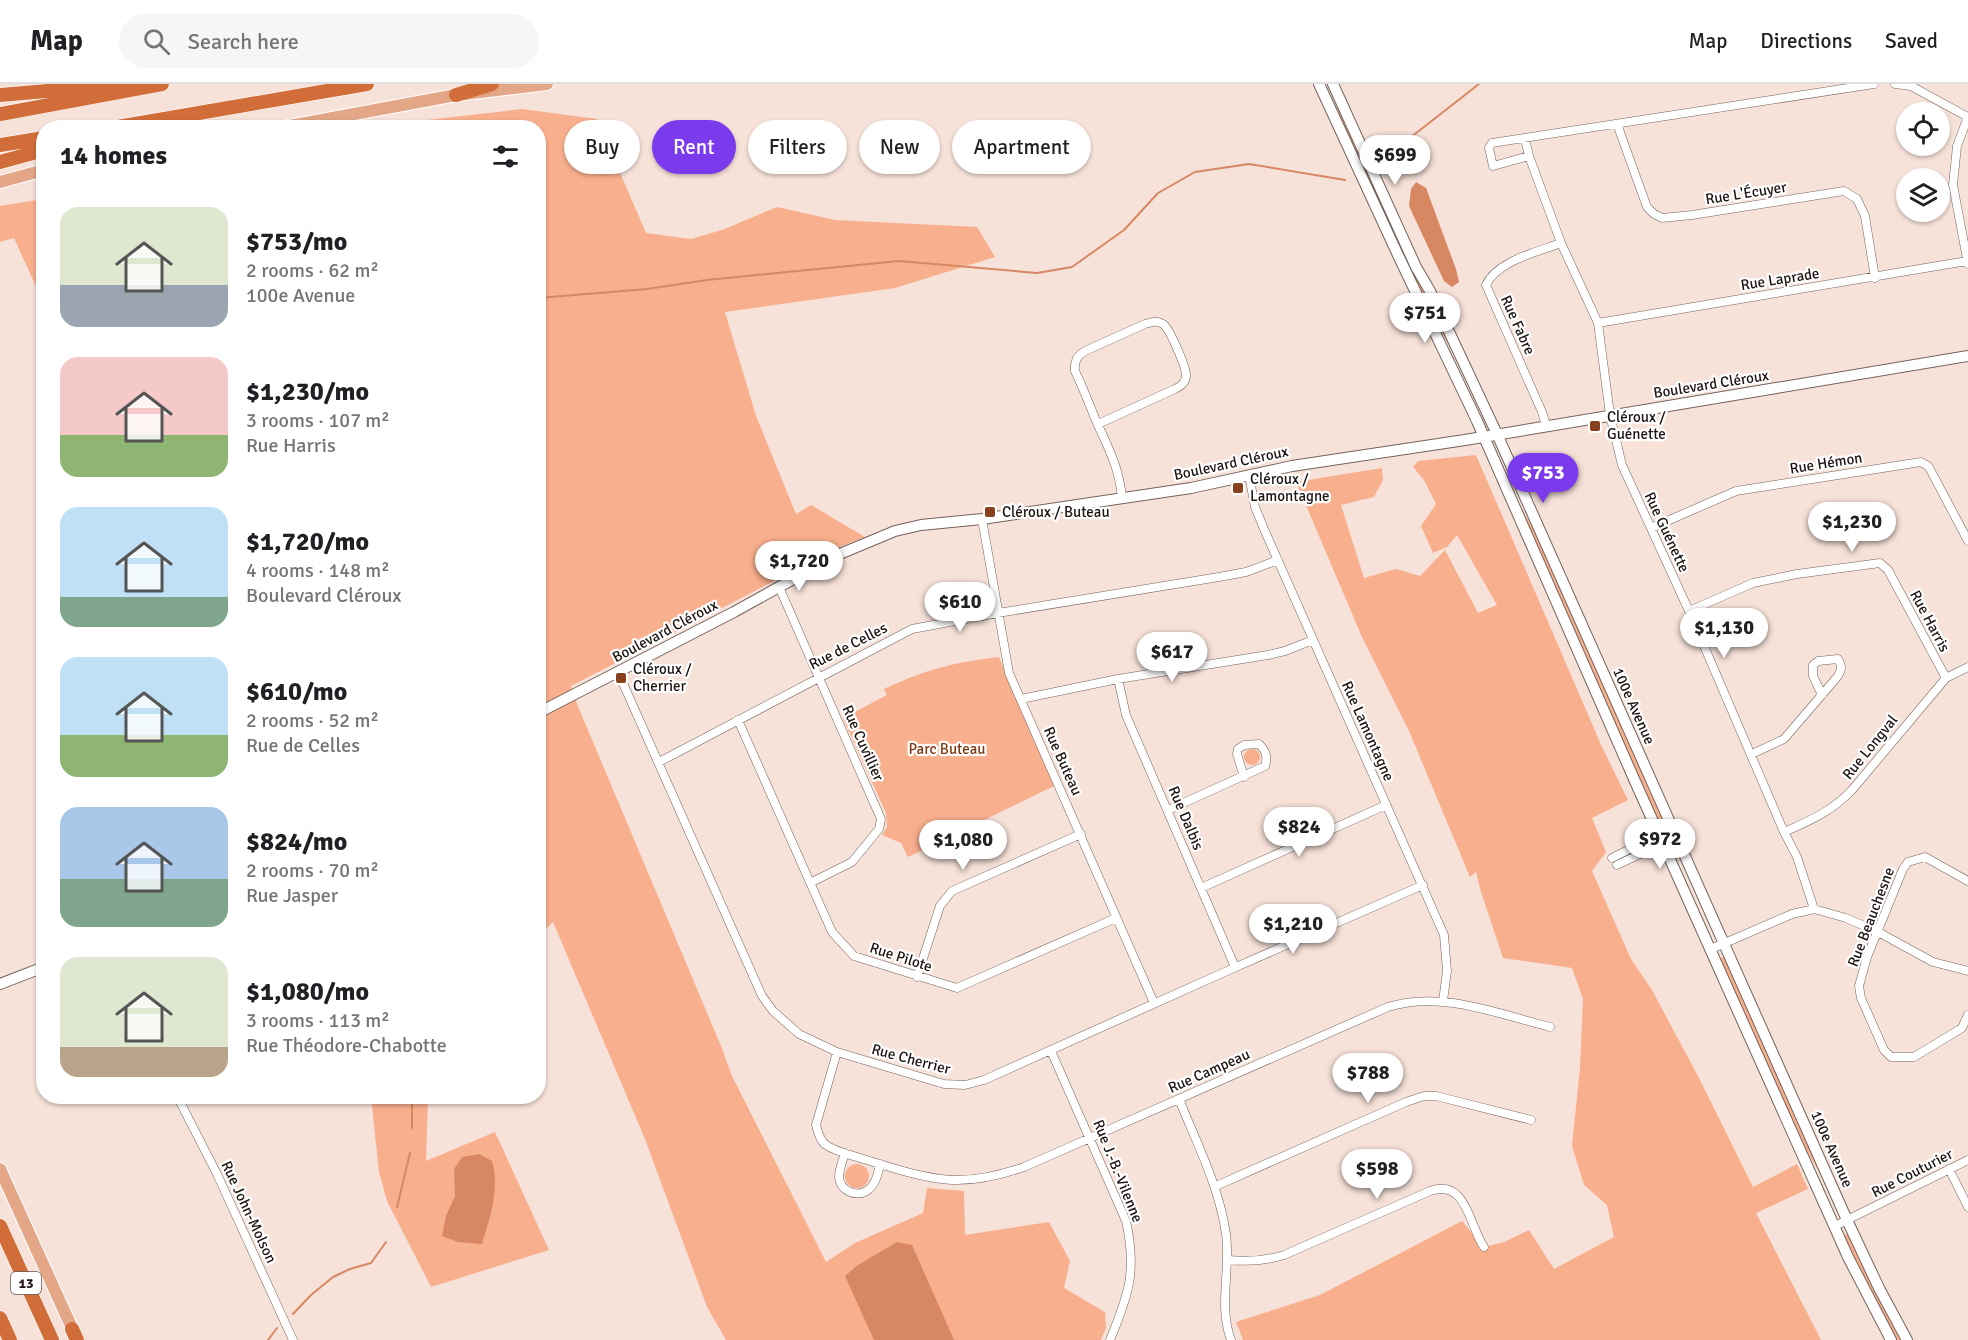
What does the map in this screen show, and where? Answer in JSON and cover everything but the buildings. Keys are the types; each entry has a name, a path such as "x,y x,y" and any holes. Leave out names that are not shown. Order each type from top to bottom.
{"highway":[{"path":"0,95 128,84"},
{"path":"0,114 162,84"},
{"path":"160,120 367,84"},
{"path":"456,95 492,84"},
{"path":"0,145 36,139"},
{"path":"0,162 36,152"},
{"name":"13","path":"0,1226 52,1340"},
{"path":"0,1318 10,1340"}],"main road":[{"path":"322,120 456,95 547,84"},
{"path":"0,172 36,170"},
{"path":"0,182 36,171"},
{"path":"0,1169 76,1336"}],"street":[{"name":"100e Avenue","path":"1319,84 1483,437 1859,1279 1891,1340"},
{"name":"100e Avenue","path":"1333,84 1408,250 1447,326 1497,434 1847,1220 1907,1340"},
{"path":"1529,156 1496,167 1491,163 1489,148 1492,143 1874,84"},
{"path":"1895,84 1911,86 1968,117 1957,146 1953,174 1956,207 1968,263"},
{"name":"Rue L'Écuyer","path":"1617,124 1647,207 1662,218 1844,191 1857,199 1865,216 1875,278"},
{"name":"Rue Guénette","path":"1525,139 1561,243 1598,323 1610,415 1622,465 1752,754 1806,879 1814,909"},
{"name":"Rue Fabre","path":"1546,426 1542,412 1486,285 1500,267 1561,243"},
{"name":"Rue Laprade","path":"1598,323 1968,263"},
{"path":"1098,424 1184,384 1185,369 1168,329 1162,323 1154,321 1145,324 1079,355 1075,365 1075,371 1098,424 1118,468 1122,499"},
{"name":"Boulevard Cléroux","path":"546,709 835,556 895,531 921,525 982,519 1191,488 1292,466 1483,437 1968,356"},
{"name":"Rue Hémon","path":"1651,528 1736,491 1920,462 1931,471 1968,541"},
{"name":"Rue Lamontagne","path":"1249,475 1256,507 1278,560 1444,935 1447,971 1443,1001"},
{"name":"Rue Buteau","path":"982,519 1005,660 1154,1003"},
{"name":"Rue de Celles","path":"659,762 912,629 1219,578 1246,572 1278,560"},
{"name":"Rue Harris","path":"1689,611 1753,583 1797,574 1880,563 1888,570 1947,678"},
{"name":"Rue Cuvillier","path":"779,587 882,824 852,862 810,883"},
{"path":"1021,699 1118,679 1269,655 1313,640"},
{"path":"1752,754 1784,739 1822,695 1841,670 1838,659 1818,661 1813,665 1813,676 1822,695"},
{"name":"Rue Longval","path":"1784,832 1823,815 1840,803 1947,678 1968,667"},
{"name":"Rue Cherrier","path":"618,672 762,996 773,1011 799,1034 837,1052 944,1084 965,1085 984,1080 1422,885"},
{"name":"Rue Dalbis","path":"1118,679 1126,715 1235,967"},
{"name":"Rue Pilote","path":"738,720 832,933 854,956 957,988 1116,918"},
{"path":"1168,810 1244,777 1265,766 1268,759 1259,744 1244,745 1238,749 1244,777"},
{"path":"1201,888 1386,805"},
{"path":"1612,858 1674,833"},
{"path":"917,976 940,906 952,891 1081,834"},
{"path":"1617,865 1661,839"},
{"name":"Rue Beauchesne","path":"1968,881 1924,857 1908,862 1903,869 1868,957 1859,986 1884,1050 1891,1058 1914,1057 1962,1028 1968,1015"},
{"path":"1711,949 1792,914 1814,909 1846,918 1878,932 1933,962 1968,971"},
{"path":"0,984 36,970"},
{"name":"Rue Campeau","path":"837,1052 816,1125 818,1135 825,1145 918,1175 951,1180 978,1179 1024,1167 1406,1001 1443,1001 1550,1027"},
{"name":"Rue J.-B.-Vilenne","path":"1051,1051 1126,1221 1131,1243 1130,1283 1122,1312 1110,1340"},
{"path":"1216,1186 1424,1096 1443,1098 1531,1120"},
{"path":"1179,1099 1216,1186 1226,1234 1228,1260 1224,1304 1225,1322 1231,1340"},
{"name":"Rue John-Molson","path":"181,1104 214,1169 293,1340"},
{"path":"845,1153 839,1177 842,1186 855,1194 863,1193 874,1184 880,1164"},
{"name":"Rue Couturier","path":"1835,1226 1968,1160"},
{"path":"1949,1169 1968,1207"},
{"path":"1228,1260 1251,1262 1284,1255 1440,1188 1459,1195 1484,1247"}],"green space":[{"path":"1331,99 1343,117 1453,349 1427,306"},
{"path":"522,109 597,119 564,120 564,174 621,174 646,233 691,239 722,230 777,207 835,220 977,227 995,257 895,288 725,312 756,416 796,514 811,505 865,537 842,546 571,686 732,1076 826,1262 855,1243 923,1213 927,1188 964,1191 965,1235 1049,1222 1070,1261 1064,1288 1105,1312 1106,1328 1101,1340 726,1340 707,1307 645,1139 553,922 546,929 546,120 427,120"},
{"path":"36,200 36,287 14,238 0,242 0,206"},
{"path":"1476,455 1602,747 1628,800 1592,818 1606,852 1592,871 1631,959 1652,990 1753,1187 1797,1164 1808,1189 1756,1213 1821,1340 1243,1340 1236,1322 1320,1295 1462,1221 1484,1247 1504,1242 1529,1230 1554,1269 1614,1237 1607,1205 1584,1185 1572,1146 1580,1068 1583,999 1572,968 1503,958 1476,872 1470,877 1409,731 1362,637 1296,482 1382,468 1383,480 1374,497 1341,505 1364,578 1396,569 1420,576 1445,550 1478,613 1497,605 1457,535 1447,547 1433,553 1421,526 1436,504 1424,480 1413,467 1418,461"},
{"path":"1516,499 1534,530 1663,820 1658,822"},
{"name":"Parc Buteau","path":"999,657 1054,786 908,857 901,843 882,835 887,827 886,813 843,718 887,695 884,689 913,677 954,664"},
{"path":"1249,749 1255,749 1260,757 1258,763 1249,765 1244,760 1244,754"},
{"path":"1725,956 1823,1177 1803,1144 1719,959"},
{"path":"372,1104 428,1104 426,1161 495,1132 549,1250 431,1287 387,1201 379,1172"},
{"path":"857,1164 866,1167 869,1176 866,1185 857,1188 848,1185 845,1176 848,1167"},
{"path":"1849,1233 1902,1340 1896,1340 1858,1266 1844,1235"}],"shaded area":[{"path":"1416,182 1426,188 1456,269 1459,282 1452,287 1444,281 1409,206 1411,189"},
{"path":"479,1154 492,1161 495,1182 491,1213 482,1244 458,1242 442,1236 446,1216 455,1196 454,1169 462,1157"},
{"path":"897,1242 912,1245 954,1340 874,1340 845,1276 858,1265"}],"waterway":[{"path":"1383,159 1479,84"},
{"path":"546,297 647,289 707,280 899,261 1037,273 1072,267 1124,230 1158,193 1195,172 1249,164 1345,180"},
{"path":"412,1104 412,1128"},
{"path":"397,1207 410,1153"},
{"path":"293,1314 333,1277 371,1263 386,1242"},
{"path":"268,1340 277,1328"}],"place":[{"name":"Cléroux / Guénette","path":"1595,426"},
{"name":"Cléroux / Lamontagne","path":"1238,488"},
{"name":"Cléroux / Buteau","path":"990,512"},
{"name":"Cléroux / Cherrier","path":"621,678"}]}
